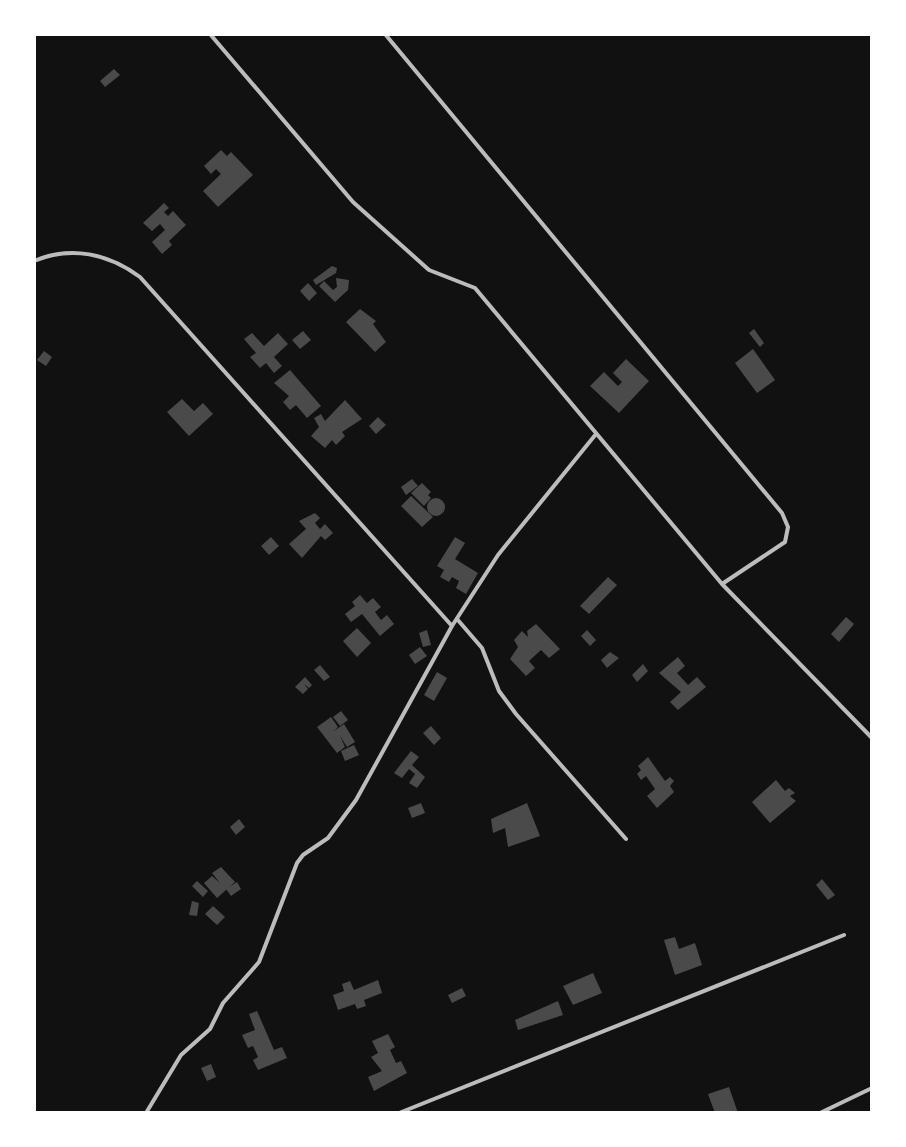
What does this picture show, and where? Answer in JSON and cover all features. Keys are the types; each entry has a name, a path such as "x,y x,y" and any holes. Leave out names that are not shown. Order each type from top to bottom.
{"street":[{"path":"210,34 353,202 429,270 475,288 722,584 872,738"},
{"path":"385,34 782,513 788,527 785,542 722,584"},
{"path":"34,261 48,255 84,254 116,259 140,277 452,626"},
{"path":"146,1113 181,1055 210,1029 223,1003 259,962 297,863 303,855 328,838 356,800 452,626 498,555 596,434"},
{"path":"457,619 482,648 499,691 516,714 626,839"},
{"path":"399,1113 844,935"},
{"path":"820,1113 872,1088"}],"building":[{"path":"114,69 120,75 105,87 100,81"},
{"path":"221,150 227,156 231,152 253,175 218,207 203,191 221,174 216,169 211,174 204,166"},
{"path":"164,203 169,208 164,212 168,216 173,211 186,225 169,241 172,245 162,254 152,242 165,230 160,224 152,231 143,223"},
{"path":"332,266 337,268 336,273 316,285 313,280"},
{"path":"336,278 349,280 348,290 335,302 319,286 324,281 333,290 337,287"},
{"path":"308,283 317,293 309,301 300,291"},
{"path":"360,309 376,321 373,324 386,342 375,352 346,322"},
{"path":"754,329 764,343 760,347 749,333"},
{"path":"303,331 311,340 300,349 292,340"},
{"path":"252,333 264,346 278,333 288,344 274,357 282,366 274,373 266,363 260,368 250,357 256,353 244,339"},
{"path":"753,349 775,380 757,393 735,363"},
{"path":"44,351 52,357 46,366 37,360"},
{"path":"626,359 649,381 619,413 590,386 604,372 618,386 622,382 613,373"},
{"path":"290,370 321,406 307,418 296,405 290,410 283,402 289,396 274,383"},
{"path":"182,399 194,411 203,403 213,414 189,436 167,412"},
{"path":"345,400 362,419 342,432 345,436 336,445 332,440 325,448 311,436 319,427 314,418 321,414 325,421"},
{"path":"378,417 386,425 376,434 369,426"},
{"path":"412,479 418,486 406,495 401,487"},
{"path":"422,483 431,492 428,495 431,498 424,506 411,493"},
{"path":"411,496 433,517 422,527 401,506"},
{"path":"436,498 445,507 436,516 427,507"},
{"path":"315,513 320,518 315,523 320,529 325,524 333,533 325,540 321,536 302,558 289,544 306,529 299,521"},
{"path":"271,537 279,546 269,555 261,546"},
{"path":"455,537 465,543 455,559 478,573 466,594 456,588 459,581 452,577 449,582 440,577 444,570 437,566"},
{"path":"608,577 617,585 589,614 580,606"},
{"path":"360,595 367,603 373,598 381,607 375,612 381,620 387,615 394,624 380,636 362,614 351,622 345,614 355,606 352,602"},
{"path":"846,617 854,624 839,642 831,634"},
{"path":"536,624 560,649 549,658 541,650 529,661 535,668 526,676 510,659 518,647 514,640 522,631 528,637 527,631"},
{"path":"357,628 371,643 357,657 343,641"},
{"path":"427,630 431,645 423,647 419,633"},
{"path":"587,630 596,640 590,646 581,636"},
{"path":"420,647 427,656 415,664 409,655"},
{"path":"610,652 619,658 607,668 601,660"},
{"path":"678,657 685,666 677,673 688,685 697,677 706,687 678,710 670,702 681,692 659,673"},
{"path":"643,664 648,671 637,682 632,675"},
{"path":"320,665 330,677 324,681 314,670"},
{"path":"437,672 447,678 434,701 424,695"},
{"path":"305,677 312,685 309,688 304,684 308,689 303,694 295,687"},
{"path":"341,711 348,720 340,726 333,717"},
{"path":"331,717 338,727 334,731 344,724 355,742 347,747 340,736 345,747 337,753 317,727"},
{"path":"431,726 441,738 434,745 423,733"},
{"path":"354,745 359,755 345,761 341,751"},
{"path":"411,751 419,757 412,765 425,777 417,788 409,783 415,774 409,769 402,778 394,773"},
{"path":"648,757 665,781 670,777 674,781 670,786 674,792 657,808 647,796 655,789 646,776 641,780 637,774 641,770 638,766"},
{"path":"776,780 785,791 789,788 795,793 790,796 796,801 770,823 752,802"},
{"path":"421,803 425,813 412,818 408,808"},
{"path":"527,803 540,836 508,847 505,828 493,833 491,819"},
{"path":"239,819 245,827 236,835 230,827"},
{"path":"221,867 235,882 217,898 204,883 212,876 220,883 212,873"},
{"path":"822,879 835,895 828,900 816,885"},
{"path":"197,881 208,891 203,897 192,886"},
{"path":"237,882 241,889 231,896 226,889"},
{"path":"192,901 199,903 197,916 189,915"},
{"path":"213,906 225,917 217,925 205,914"},
{"path":"675,937 679,949 695,943 702,965 675,975 664,940"},
{"path":"593,973 602,993 573,1005 563,986"},
{"path":"378,980 382,993 364,1000 366,1006 357,1009 355,1004 338,1010 333,995 344,991 342,984 350,981 354,990"},
{"path":"462,988 466,996 452,1003 448,995"},
{"path":"558,1001 563,1015 518,1030 515,1020"},
{"path":"257,1011 274,1050 282,1047 287,1058 258,1070 253,1060 258,1057 253,1046 248,1048 242,1035 255,1030 249,1014"},
{"path":"388,1034 395,1047 390,1050 396,1063 401,1061 407,1073 374,1091 368,1077 382,1071 371,1057 378,1053 372,1041"},
{"path":"211,1064 216,1077 207,1081 201,1068"},
{"path":"729,1087 738,1113 715,1113 708,1094"}]}
